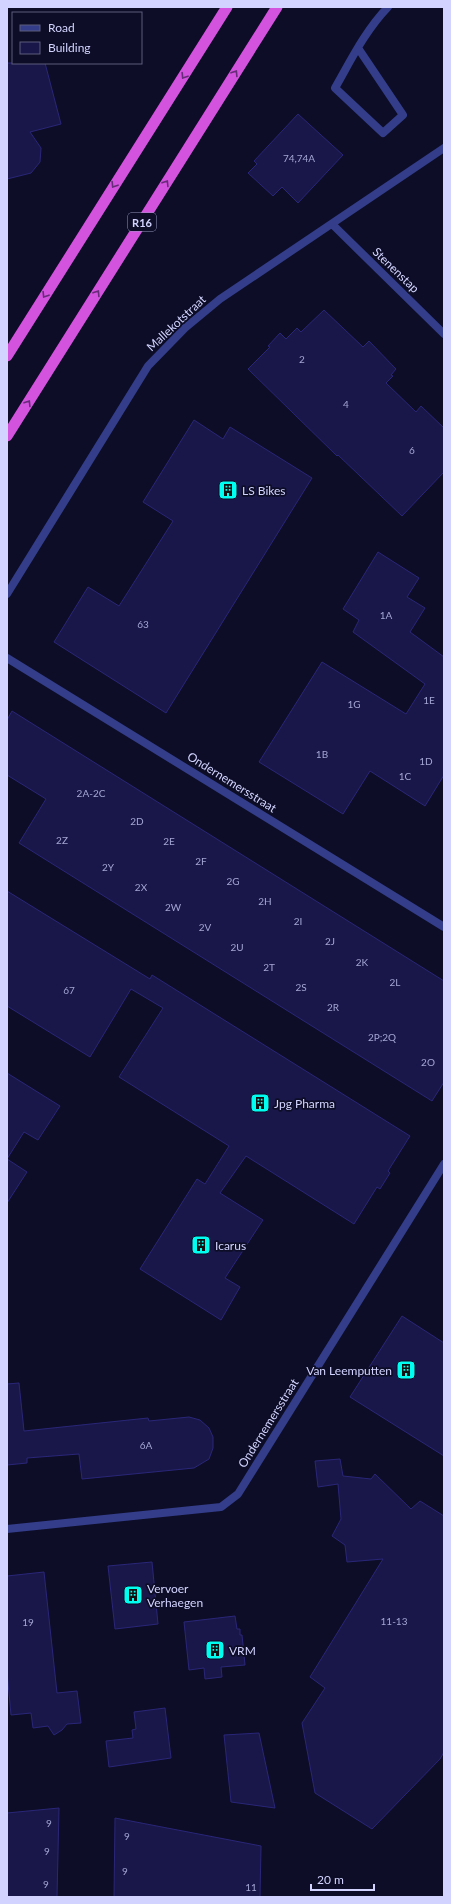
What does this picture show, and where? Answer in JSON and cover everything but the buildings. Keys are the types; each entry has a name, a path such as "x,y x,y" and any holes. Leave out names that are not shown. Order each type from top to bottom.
{"highway":[{"path":"7,356 227,7"},
{"name":"R16","path":"7,436 277,7"}],"street":[{"path":"358,48 403,115 383,133 335,88 358,48 374,22 388,7"},
{"name":"Mallekotstraat","path":"7,594 148,366 185,328 220,299 444,148"},
{"name":"Stenenstap","path":"332,224 444,334"},
{"name":"Ondernemersstraat","path":"7,658 444,927"},
{"name":"Ondernemersstraat","path":"7,1529 221,1507 238,1494 444,1164"}],"place":[{"name":"LS Bikes","path":"228,490"},
{"name":"Jpg Pharma","path":"260,1103"},
{"name":"Icarus","path":"201,1245"},
{"name":"Van Leemputten","path":"406,1370"},
{"name":"Vervoer Verhaegen","path":"133,1595"},
{"name":"VRM","path":"215,1650"}]}
